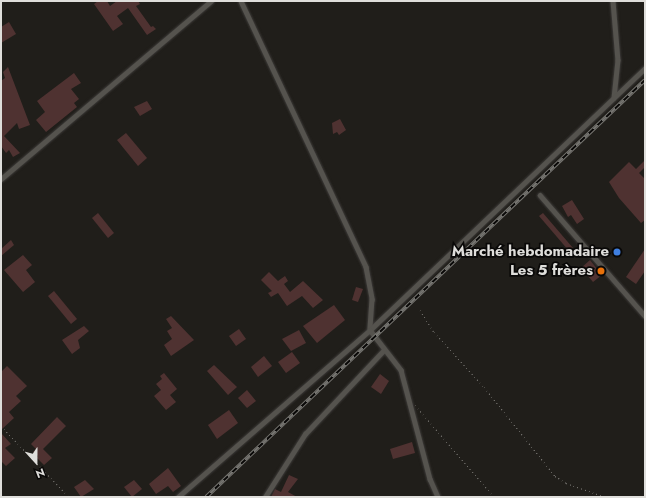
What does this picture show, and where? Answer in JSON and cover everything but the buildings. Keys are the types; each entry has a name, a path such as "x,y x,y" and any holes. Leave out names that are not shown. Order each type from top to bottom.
{"street":[{"path":"1,179 211,1"},
{"path":"242,1 366,267 372,299 370,330 401,370 430,479 438,497"},
{"path":"613,1 618,60 614,98"},
{"path":"178,497 370,330 645,68"},
{"path":"540,195 645,316"},
{"path":"265,497 305,434 384,350"}],"path":[{"path":"420,310 434,332 484,387 554,476 566,483 605,497"},
{"path":"410,401 419,408 494,497"},
{"path":"1,426 69,497"}],"railway":[{"path":"206,497 645,80"}],"place":[{"name":"Marché hebdomadaire","path":"617,252"},
{"name":"Les 5 frères","path":"601,271"}]}
